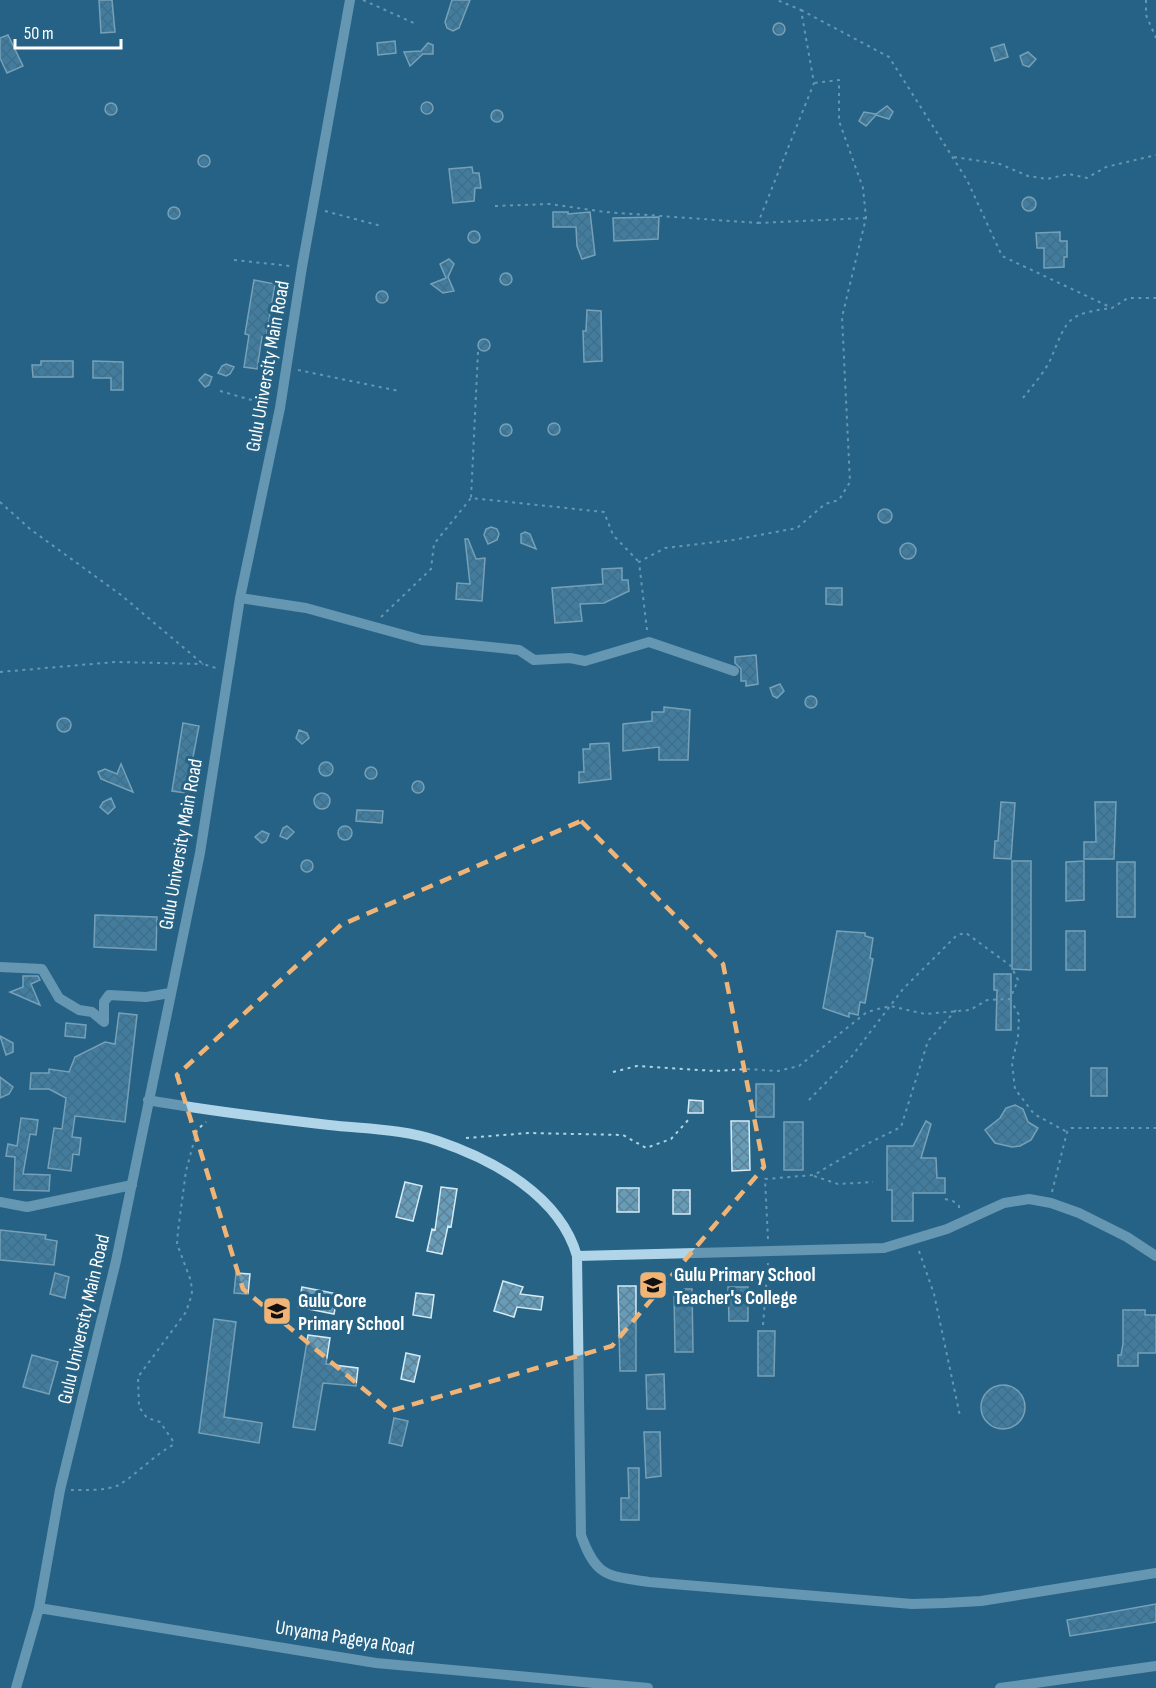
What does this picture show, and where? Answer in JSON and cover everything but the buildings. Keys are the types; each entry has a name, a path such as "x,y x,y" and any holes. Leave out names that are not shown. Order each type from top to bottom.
{"street":[{"name":"Gulu University Main Road","path":"16,1688 39,1608 60,1490 98,1340 200,854 227,672 240,598 280,408 302,267 350,0"},
{"path":"240,598 306,608 422,640 519,650 534,660 570,658 585,661 649,642 734,670"},
{"path":"0,967 42,969 59,998 79,1010 92,1012 104,1022 104,1002 109,995 146,997 170,993"},
{"path":"148,1100 218,1113 388,1131 446,1144 500,1170 552,1208 572,1239 577,1256 580,1525 590,1559 598,1569 618,1578 649,1582 912,1604 981,1601 1156,1573"},
{"path":"0,1202 27,1207 132,1185"},
{"path":"577,1256 865,1251 914,1241 1016,1200 1051,1203 1127,1237 1156,1256"},
{"name":"Unyama Pageya Road","path":"39,1608 376,1663 521,1683 648,1688"},
{"path":"1000,1688 1156,1666"}],"path":[{"path":"363,0 416,24"},
{"path":"777,0 801,10 889,57 954,157 1002,256 1112,308"},
{"path":"1146,0 1146,15 1156,39"},
{"path":"758,223 814,83 801,10"},
{"path":"639,562 665,548 733,540 797,528 825,504 839,500 850,482 842,317 866,218 863,189 839,121 839,80 814,83"},
{"path":"954,157 1000,164 1028,176 1047,179 1069,174 1087,178 1106,167 1156,155"},
{"path":"495,206 550,204 604,212 758,223 866,218"},
{"path":"313,208 381,226"},
{"path":"234,260 302,267"},
{"path":"1023,399 1052,357 1058,335 1074,317 1089,311 1112,308 1128,298 1156,298"},
{"path":"373,625 431,569 434,544 471,498 478,352"},
{"path":"287,368 399,391"},
{"path":"220,391 280,408"},
{"path":"471,498 604,512 614,535 639,562 649,642"},
{"path":"0,502 30,529 121,595 203,664"},
{"path":"0,672 115,662 203,664 227,672"},
{"path":"807,1102 852,1056 903,989 957,935 964,932 1011,966 1018,980 1010,999"},
{"path":"613,1072 637,1066 715,1071 746,1069 778,1071 799,1066 867,1012 890,1006 925,1014 970,1010 987,1000 1010,999"},
{"path":"1010,999 1019,1015 1018,1037 1012,1063 1015,1089 1034,1114 1067,1132"},
{"path":"764,1181 814,1175 882,1135 901,1127 928,1041 957,1010"},
{"path":"60,1490 108,1488 120,1484 156,1455 173,1445 173,1440 164,1432 160,1422 147,1418 139,1407 138,1377 186,1312 192,1294 190,1281 177,1244 186,1171 197,1130 218,1113"},
{"path":"459,1138 528,1133 623,1135 646,1148 671,1139 690,1118"},
{"path":"1051,1203 1067,1132 1071,1128 1156,1128"},
{"path":"814,1175 838,1185 873,1182"},
{"path":"945,1199 959,1206 960,1214 966,1221"},
{"path":"914,1241 934,1294 960,1416"}],"highlighted area":[{"path":"581,821 723,964 764,1167 612,1346 390,1411 243,1289 177,1075 341,925"}],"place":[{"name":"Gulu Primary School Teacher's College","path":"653,1285"},
{"name":"Gulu Core Primary School","path":"277,1311"}]}
